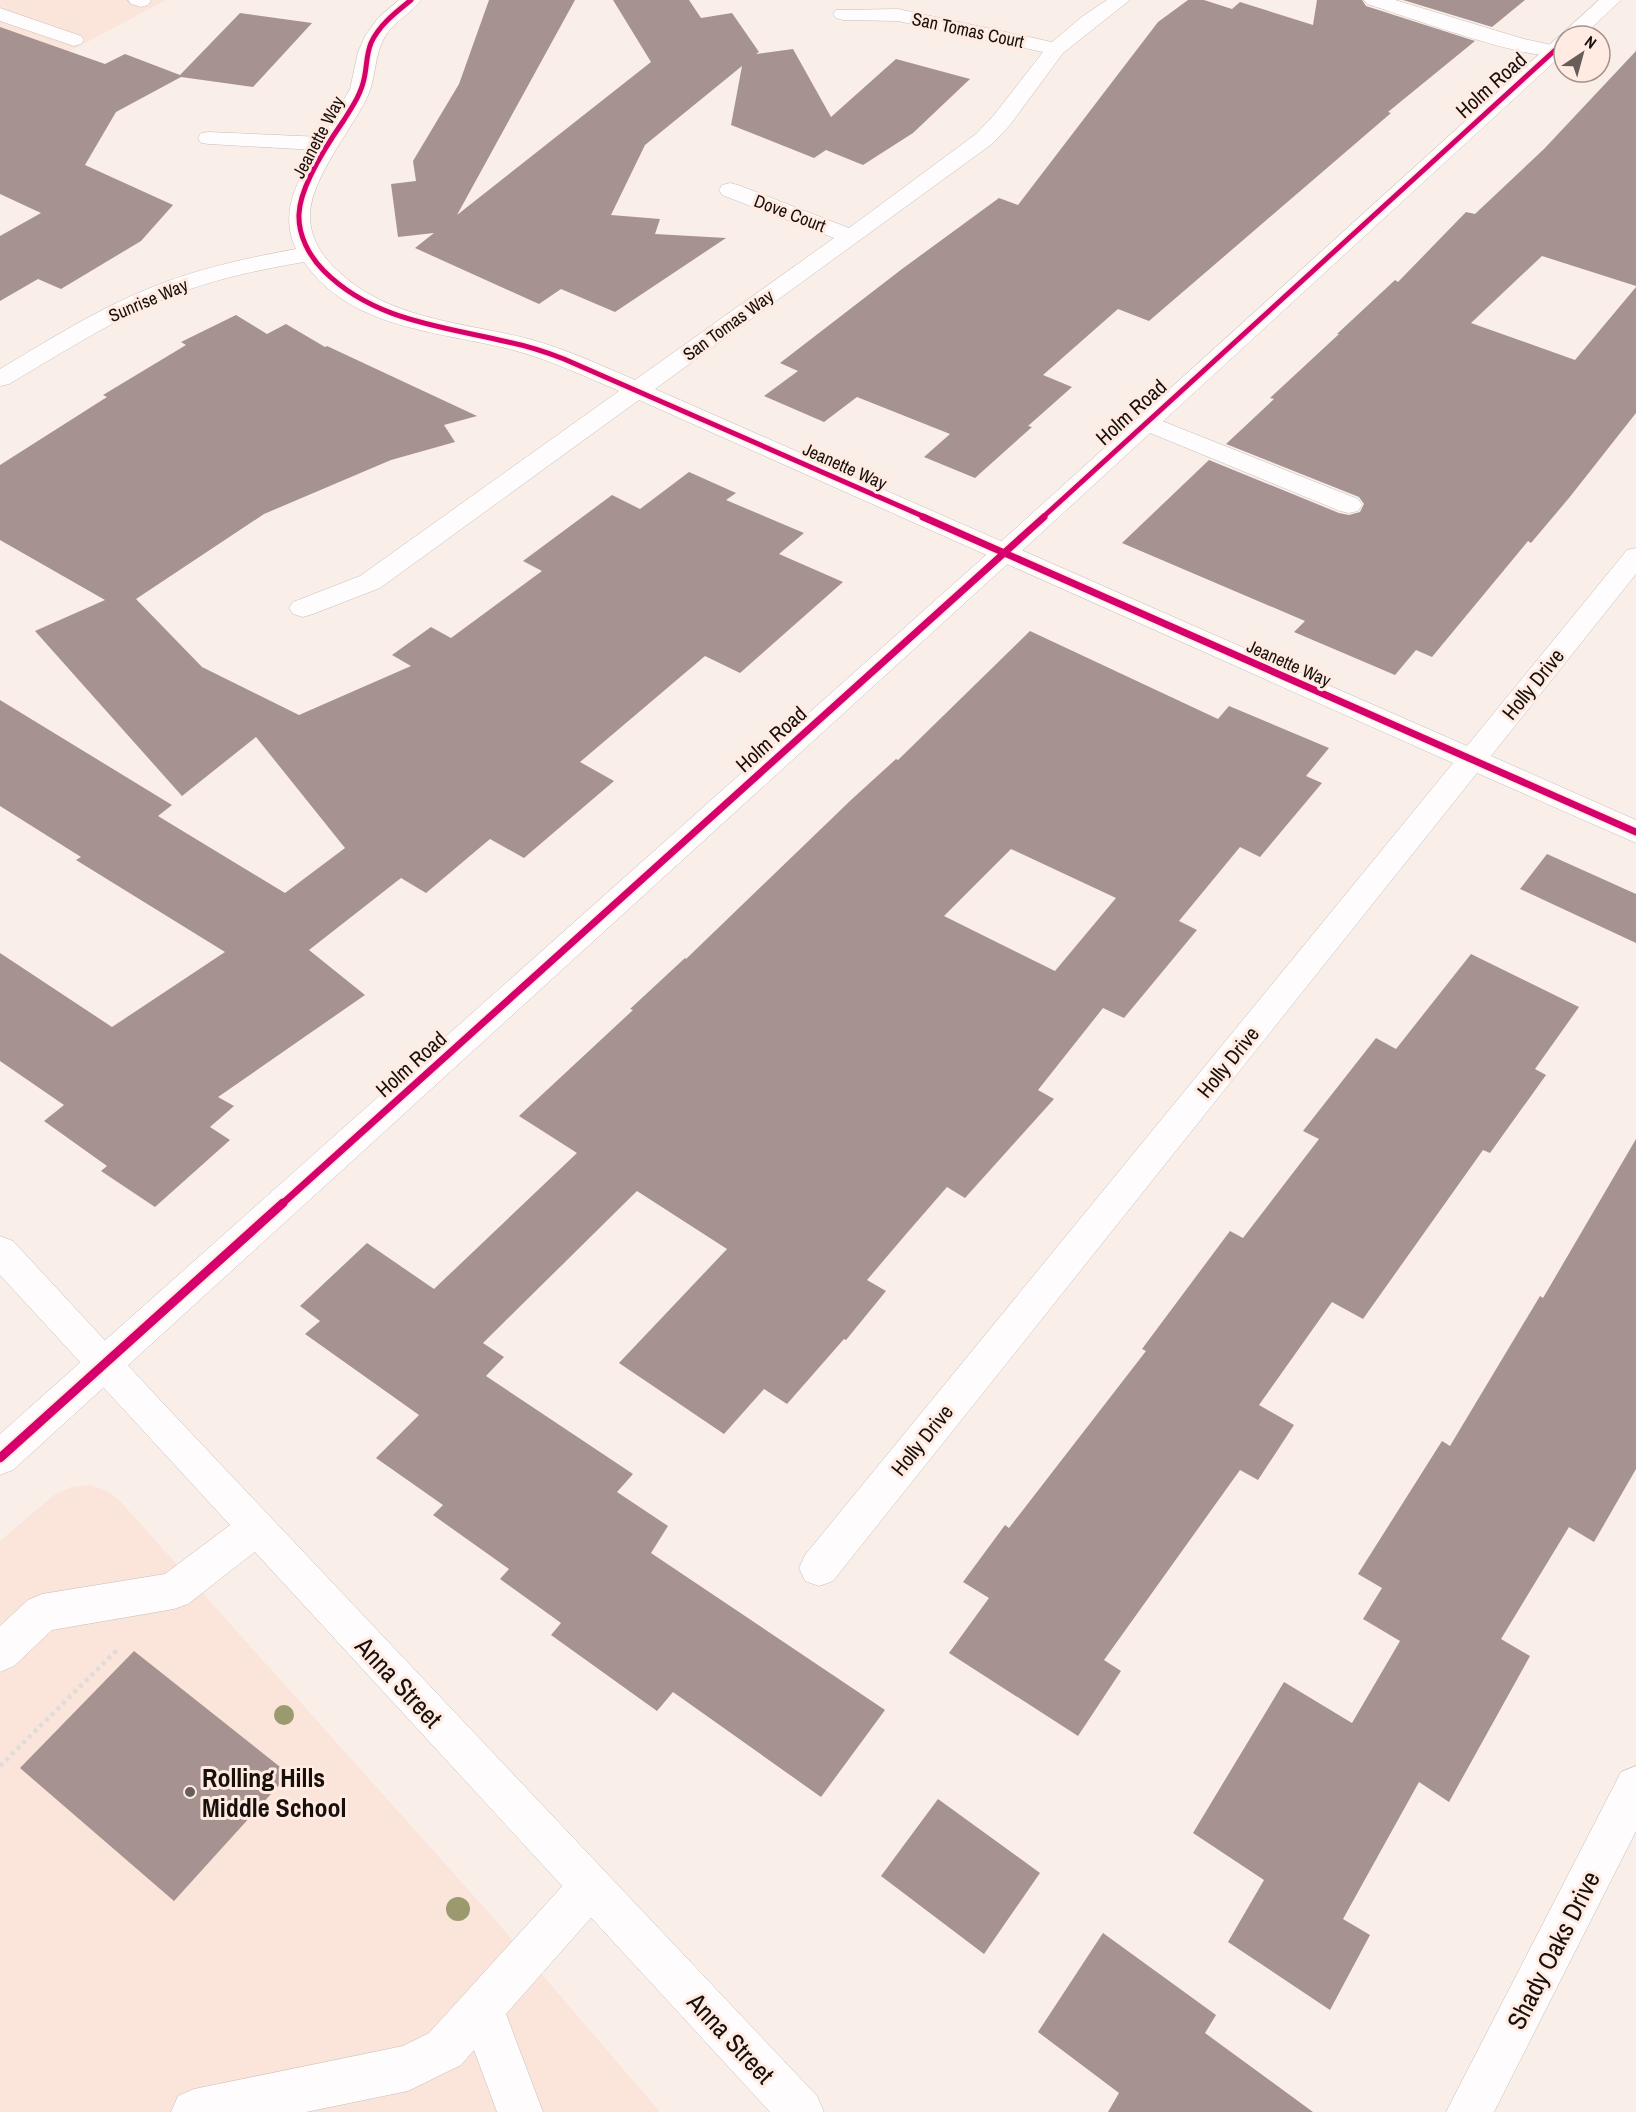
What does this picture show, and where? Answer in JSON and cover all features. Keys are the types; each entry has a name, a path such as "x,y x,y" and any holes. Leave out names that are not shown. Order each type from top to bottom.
{"street":[{"name":"Jeanette Way","path":"411,0 386,23 373,39 363,85 329,144 299,210 301,233 309,254 346,292 371,306 402,318 545,352 639,391 1636,832"},
{"name":"San Tomas Way","path":"303,608 370,582 639,391 984,139 1014,106 1056,49 1090,20 1120,0"},
{"path":"1374,0 1521,45 1552,44"},
{"name":"Holm Road","path":"1584,24 1611,0"},
{"path":"0,14 74,40"},
{"name":"San Tomas Court","path":"843,14 898,15 1056,49"},
{"name":"Holm Road","path":"0,1458 1004,553 1552,53"},
{"path":"208,138 329,144"},
{"name":"Dove Court","path":"730,190 850,236"},
{"name":"Sunrise Way","path":"0,379 94,324 157,294 217,273 309,254"},
{"path":"1147,423 1349,505"},
{"name":"Holly Drive","path":"819,1568 1636,556"},
{"name":"Anna Street","path":"0,1251 106,1364 147,1412 801,2112"},
{"path":"0,1653 42,1613 174,1591 256,1528"},
{"name":"Shady Oaks Drive","path":"1469,2112 1636,1787"},
{"path":"194,2112 408,2068 445,2049 590,1887"},
{"path":"482,2009 520,2112"}],"path":[{"path":"0,1766 126,1641"}],"shaded area":[{"path":"0,0 166,0 0,88"},
{"name":"Rolling Hills Middle School","path":"91,1485 107,1491 121,1502 490,1914 660,2112 0,2112 0,1541 54,1495 71,1487"}],"building":[{"path":"489,0 575,0 457,215 651,62 613,0 689,0 701,18 732,13 759,52 756,54 793,49 831,117 896,59 970,79 913,133 863,165 826,150 814,158 731,125 742,66 645,145 611,215 660,219 655,234 726,238 615,312 561,289 539,304 415,248 434,233 398,237 391,184 416,181 413,161 459,84"},
{"path":"1188,0 1204,0 1232,9 1240,2 1313,25 1317,0 1362,0 1366,6 1475,41 1388,112 1391,113 1149,321 1118,309 1043,375 1072,387 1028,426 1032,427 975,478 924,457 950,434 857,397 824,422 764,396 798,371 780,363 902,269 999,198 1018,205 1158,22"},
{"path":"1403,0 1525,0 1492,27"},
{"path":"240,13 312,23 253,87 181,77 116,112 85,165 173,205 141,241 61,289 38,279 0,301 0,236 41,213 0,194 0,27 105,64 125,54 180,75"},
{"path":"1636,51 1636,286 1542,256 1471,323 1575,360 1636,287 1636,413 1569,498 1531,543 1528,541 1432,657 1416,650 1395,675 1294,632 1305,621 1122,543 1209,460 1339,513 1349,515 1360,512 1364,504 1359,497 1226,444 1274,399 1270,398 1339,334 1337,334 1395,280 1398,282 1466,212 1475,214 1544,149 1605,84 1612,84 1612,77"},
{"path":"236,315 267,334 286,324 325,347 477,416 444,425 455,442 391,460 264,514 136,599 202,667 299,715 411,666 392,655 431,627 451,638 542,571 523,561 612,495 640,509 689,472 736,493 726,500 804,533 779,554 843,582 740,673 705,656 580,762 614,781 524,858 490,839 426,893 401,878 309,950 365,995 218,1097 234,1106 210,1127 230,1140 155,1207 101,1171 107,1166 44,1121 64,1105 0,1061 0,953 112,1027 225,952 76,860 81,857 0,806 0,700 172,805 158,816 285,893 345,848 256,737 182,796 35,631 105,600 0,540 0,465 107,397 103,395 186,345 181,342"},
{"path":"1030,631 1218,719 1229,706 1329,748 1306,776 1322,783 1260,857 1240,847 1179,921 1197,930 1124,1018 1103,1008 1038,1090 1054,1099 965,1198 947,1187 867,1280 886,1291 846,1340 844,1339 787,1404 764,1389 724,1434 619,1363 727,1249 637,1191 483,1343 504,1357 486,1376 633,1474 617,1492 668,1526 651,1553 885,1710 821,1797 673,1692 657,1711 551,1635 561,1623 500,1579 509,1569 433,1515 443,1505 376,1458 419,1415 305,1334 320,1321 300,1306 367,1243 434,1289 577,1153 519,1116 633,1010 630,1009 686,959 851,800 896,759 898,760","holes":["1011,849 1116,898 1055,971 944,916"]},
{"path":"1547,854 1636,894 1636,943 1520,889"},
{"path":"1471,954 1579,1007 1535,1069 1546,1075 1490,1153 1483,1150 1363,1319 1332,1302 1259,1405 1294,1425 1258,1480 1240,1470 1104,1660 1121,1671 1078,1736 949,1653 989,1598 963,1582 1005,1525 1009,1528 1146,1351 1142,1349 1230,1231 1243,1238 1319,1139 1303,1131 1376,1038 1396,1049"},
{"path":"1636,1139 1636,1469 1594,1542 1569,1527 1501,1639 1530,1656 1449,1802 1419,1782 1343,1919 1370,1935 1330,2010 1228,1942 1264,1880 1193,1833 1284,1682 1352,1723 1400,1641 1363,1619 1382,1588 1358,1574 1442,1441 1450,1446 1540,1296 1543,1298"},
{"path":"134,1651 289,1774 174,1901 20,1768"},
{"path":"938,1799 1040,1873 984,1954 881,1876"},
{"path":"1103,1933 1216,2015 1205,2033 1313,2112 1108,2112 1119,2093 1038,2032"}],"cycle path":[{"path":"411,0 385,23 375,36 367,56 361,89 315,169 301,204 299,221 307,248 320,267 339,286 360,300 408,320 521,345 585,368 1636,832"},
{"path":"0,1458 1004,553 1552,53"}],"place":[{"name":"Rolling Hills Middle School","path":"190,1792"}]}
